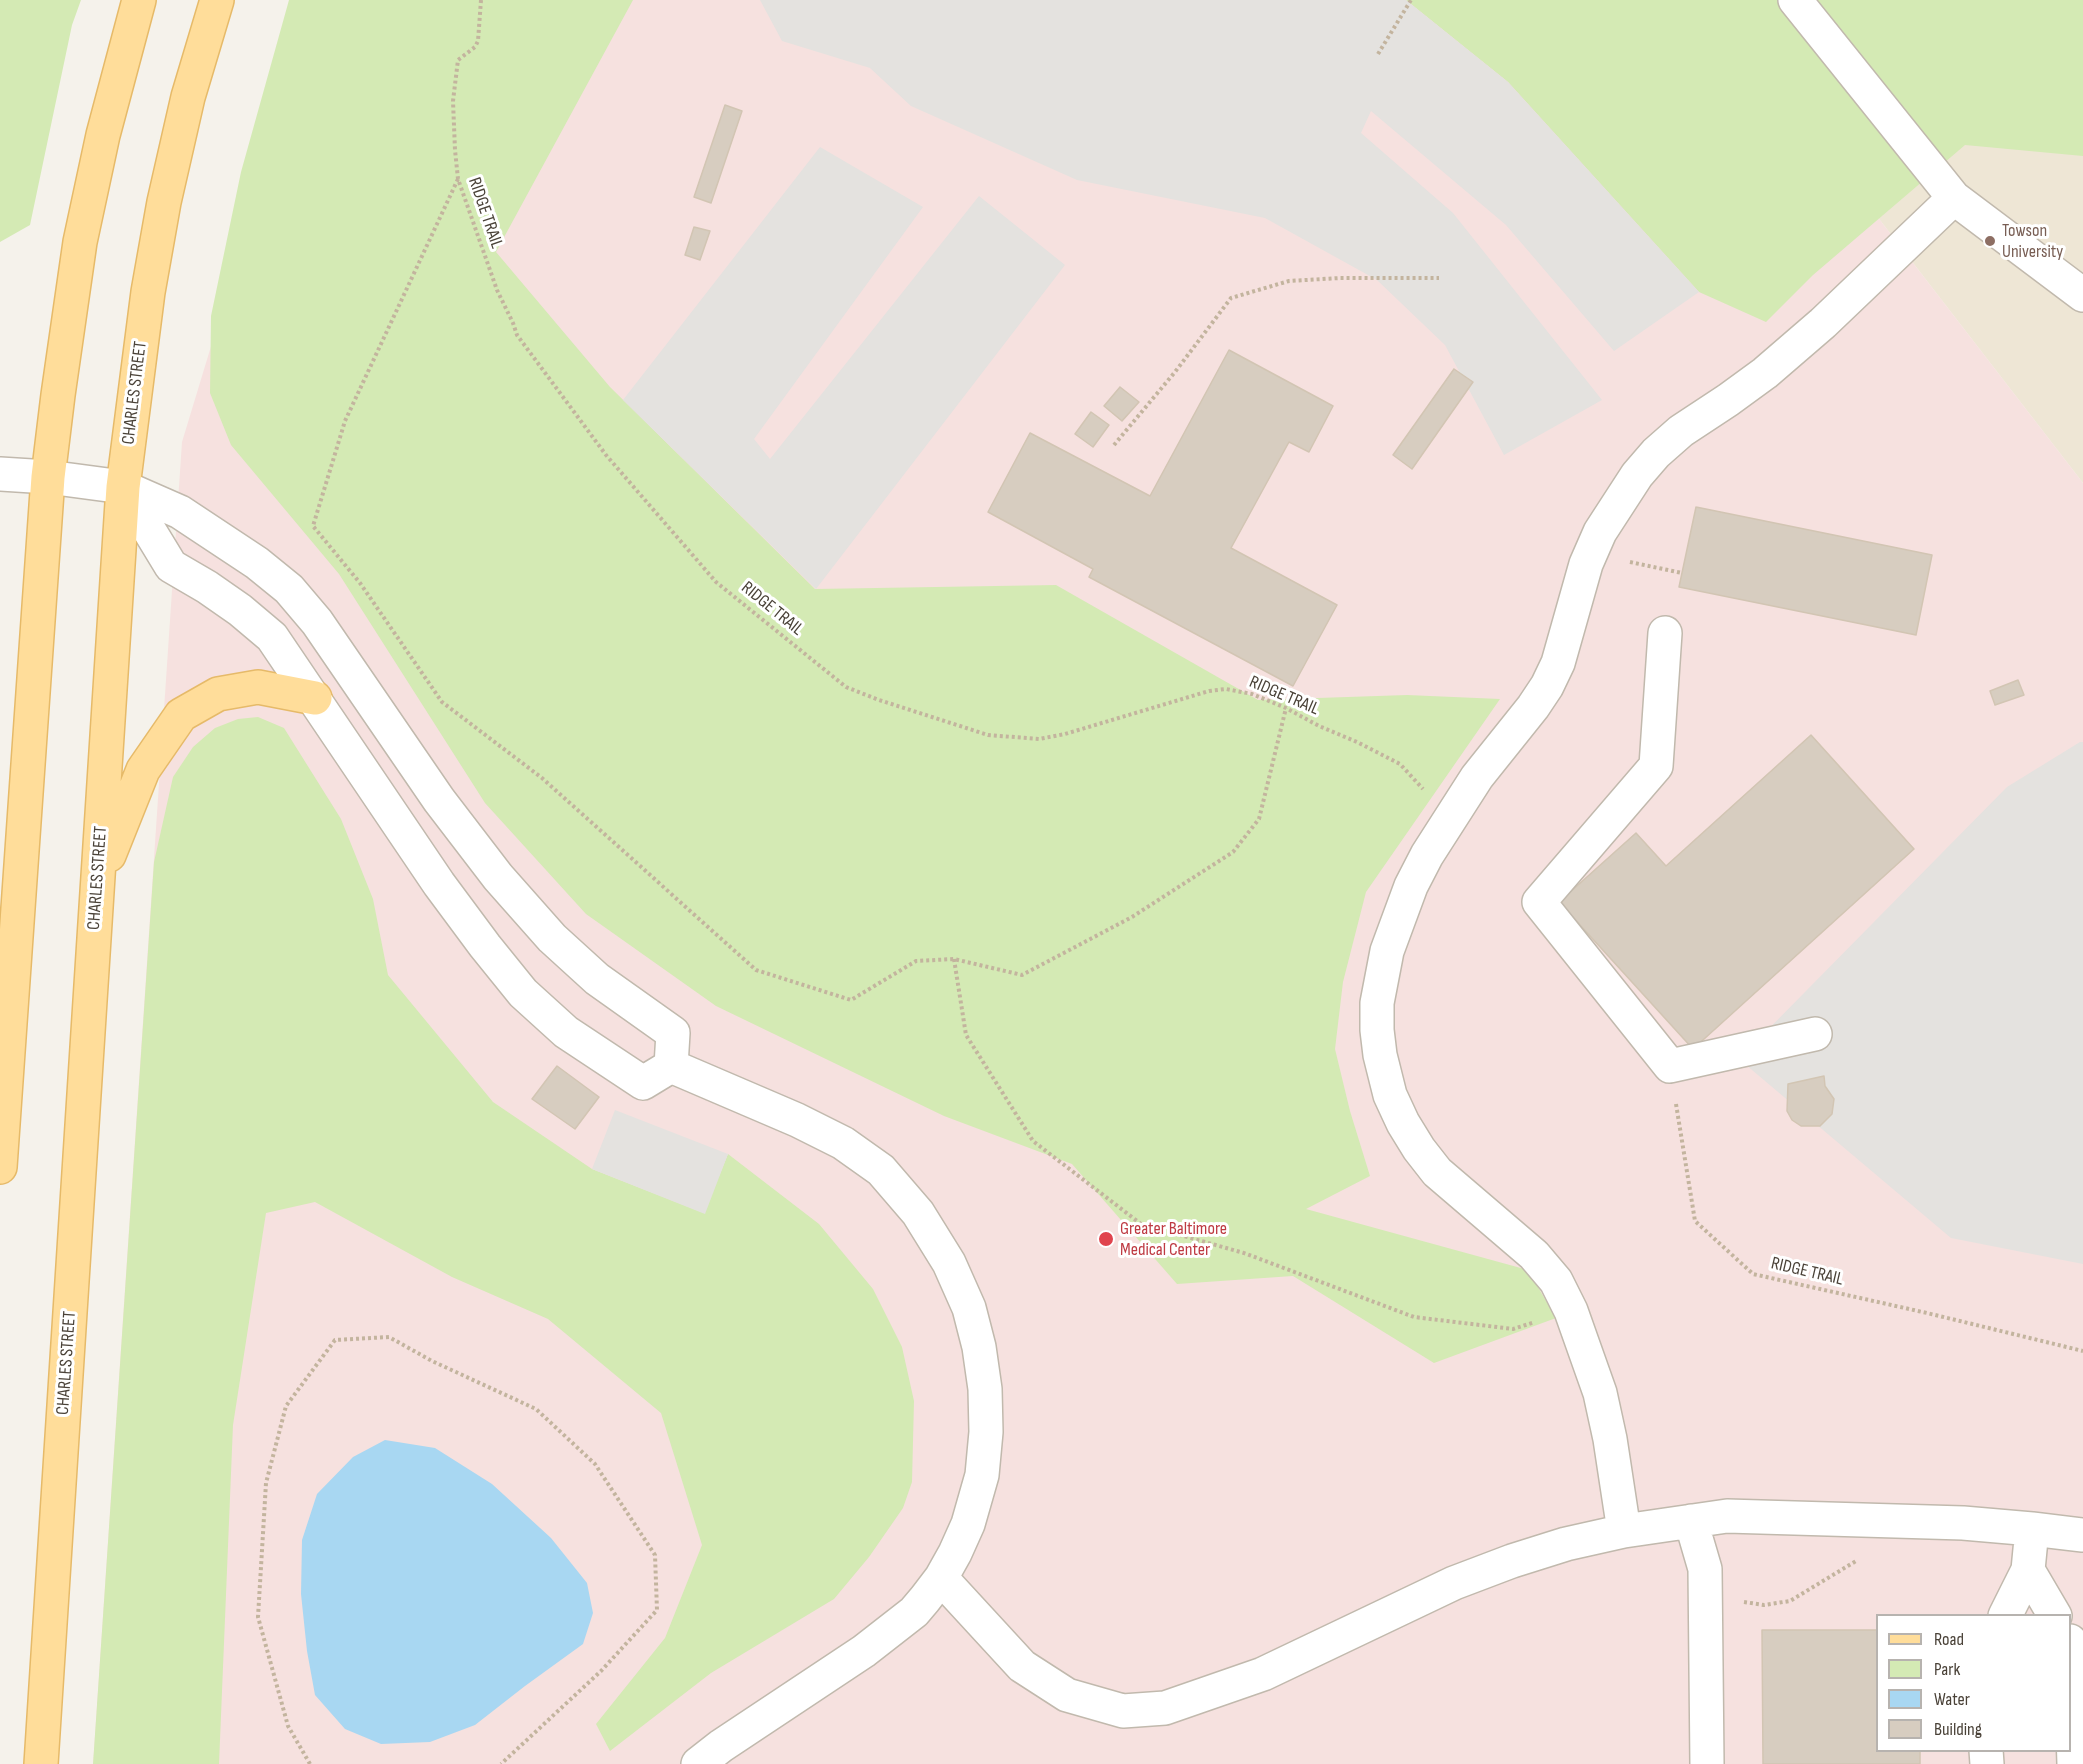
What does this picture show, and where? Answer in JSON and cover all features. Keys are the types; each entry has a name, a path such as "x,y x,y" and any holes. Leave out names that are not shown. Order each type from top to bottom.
{"main road":[{"path":"0,1167 48,477 80,242 103,135 139,0"},
{"name":"CHARLES STREET","path":"40,1764 123,487 146,303 164,202 188,97 217,0"},
{"path":"98,881 143,770 181,714 218,694 258,687 315,698"}],"street":[{"path":"1795,0 1954,198 2083,295"},
{"path":"1624,1531 1610,1439 1600,1393 1571,1311 1556,1281 1534,1255 1437,1172 1403,1123 1390,1095 1380,1055 1377,1030 1377,1004 1387,951 1397,920 1422,865 1457,807 1477,777 1547,686 1558,663 1591,553 1605,522 1636,476 1656,453 1681,431 1765,373 1823,323 1954,198"},
{"path":"0,474 48,477 123,487 180,512 257,563 289,589 317,622 440,800 498,877 552,938 597,979 673,1033 672,1066"},
{"path":"123,487 171,566 240,610 272,637 439,884 523,993 566,1032 644,1083 672,1066"},
{"path":"1665,633 1656,766 1539,902 1670,1066 1815,1035"},
{"path":"672,1066 797,1120 843,1143 881,1170 918,1213 950,1263 969,1308 979,1347 985,1389 986,1432 982,1475 968,1524 941,1578 914,1612 864,1651 721,1746 698,1764"},
{"path":"941,1578 1022,1666 1067,1695 1123,1711 1133,1711 1165,1708 1263,1674 1454,1583 1512,1561 1566,1544 1624,1531 1727,1516 1963,1523 2032,1528 2083,1535"},
{"path":"1691,1521 1705,1569 1707,1764"},
{"path":"2006,1614 2028,1570 2032,1528"},
{"path":"2028,1570 2054,1614"},
{"path":"2071,1672 2074,1764"}],"path":[{"name":"RIDGE TRAIL","path":"481,0 478,41 475,47 458,60 453,101 458,179 497,290 517,335 606,454 716,582 846,687 988,735 1039,739 1065,734 1180,699 1226,688 1251,694 1286,708 1400,764 1428,795"},
{"path":"1378,54 1411,0"},
{"path":"458,179 345,421 313,526 360,583 442,702 542,778 756,970 851,1000 916,961 954,959 1022,975 1132,918 1233,852 1259,819 1286,708"},
{"path":"1114,445 1175,372 1231,298 1289,281 1340,278 1439,278"},
{"path":"1628,561 1682,573"},
{"path":"954,959 966,1035 1033,1141 1141,1224 1244,1253 1414,1317 1513,1329 1571,1311"},
{"name":"RIDGE TRAIL","path":"1670,1066 1695,1221 1753,1274 1927,1312 2083,1351"},
{"path":"310,1764 288,1726 258,1617 266,1483 286,1406 335,1340 389,1337 432,1361 536,1409 595,1464 655,1554 657,1610 601,1671 501,1764"},
{"path":"1741,1601 1764,1605 1790,1601 1858,1560"}],"shaded area":[{"name":"Greater Baltimore Medical Center","path":"316,0 1710,0 2083,483 2083,1764 93,1764 182,442"},
{"path":"760,0 1406,0 1508,82 1699,292 1614,351 1506,225 1371,111 1361,133 1453,213 1602,400 1504,455 1445,345 1377,280 1265,218 1077,180 911,106 870,68 782,41"},
{"name":"Towson University","path":"1710,0 2083,0 2083,483"},
{"path":"820,147 923,207 754,439 770,459 979,196 1065,265 816,589 623,400"},
{"path":"2083,742 2083,1264 1951,1238 1739,1059 2007,787"},
{"path":"615,1110 728,1154 705,1214 592,1169"}],"green space":[{"path":"0,0 81,0 72,25 30,225 0,242"},
{"path":"289,0 633,0 496,252 610,387 815,589 1056,585 1258,700 1407,695 1500,699 1366,892 1343,982 1335,1049 1350,1111 1370,1176 1306,1209 1528,1270 1556,1318 1434,1363 1293,1276 1177,1284 1072,1164 944,1116 716,1006 586,914 485,803 339,574 231,445 210,393 211,316 241,172"},
{"path":"1406,0 2083,0 2083,156 1965,145 1813,275 1766,322 1699,292 1508,82"},
{"path":"258,717 284,728 341,819 373,899 388,975 493,1102 592,1169 704,1213 728,1154 819,1224 873,1289 902,1347 914,1401 912,1482 903,1508 869,1557 834,1599 711,1673 610,1751 596,1724 665,1638 702,1545 661,1413 548,1319 452,1277 315,1202 266,1213 233,1425 219,1764 93,1764 154,862 173,777 193,747 215,728 238,719"}],"water":[{"path":"385,1440 435,1448 492,1484 551,1538 587,1583 593,1613 583,1644 475,1725 430,1742 381,1744 345,1729 315,1695 307,1651 301,1594 302,1540 317,1494 353,1457"}],"building":[{"path":"725,105 742,111 711,203 694,197"},
{"path":"694,227 710,231 700,260 685,255"},
{"path":"1229,350 1333,406 1309,452 1289,442 1231,548 1337,605 1293,686 1089,577 1093,569 988,512 1030,433 1150,496"},
{"path":"1454,369 1473,382 1412,469 1393,455"},
{"path":"1120,387 1139,402 1122,421 1104,406"},
{"path":"1091,412 1109,425 1093,447 1075,434"},
{"path":"1696,507 1932,555 1916,635 1679,587"},
{"path":"2018,680 2024,695 1995,705 1990,691"},
{"path":"1811,735 1914,849 1693,1049 1559,902 1636,833 1666,866"},
{"path":"557,1066 599,1097 575,1129 532,1099"},
{"path":"1824,1076 1825,1086 1834,1099 1832,1114 1820,1126 1801,1126 1792,1120 1787,1111 1788,1084"},
{"path":"1762,1630 1876,1630 1876,1752 1920,1752 1920,1764 1763,1764"}],"place":[{"name":"Towson University","path":"1990,241"},
{"name":"Greater Baltimore Medical Center","path":"1106,1239"}]}
